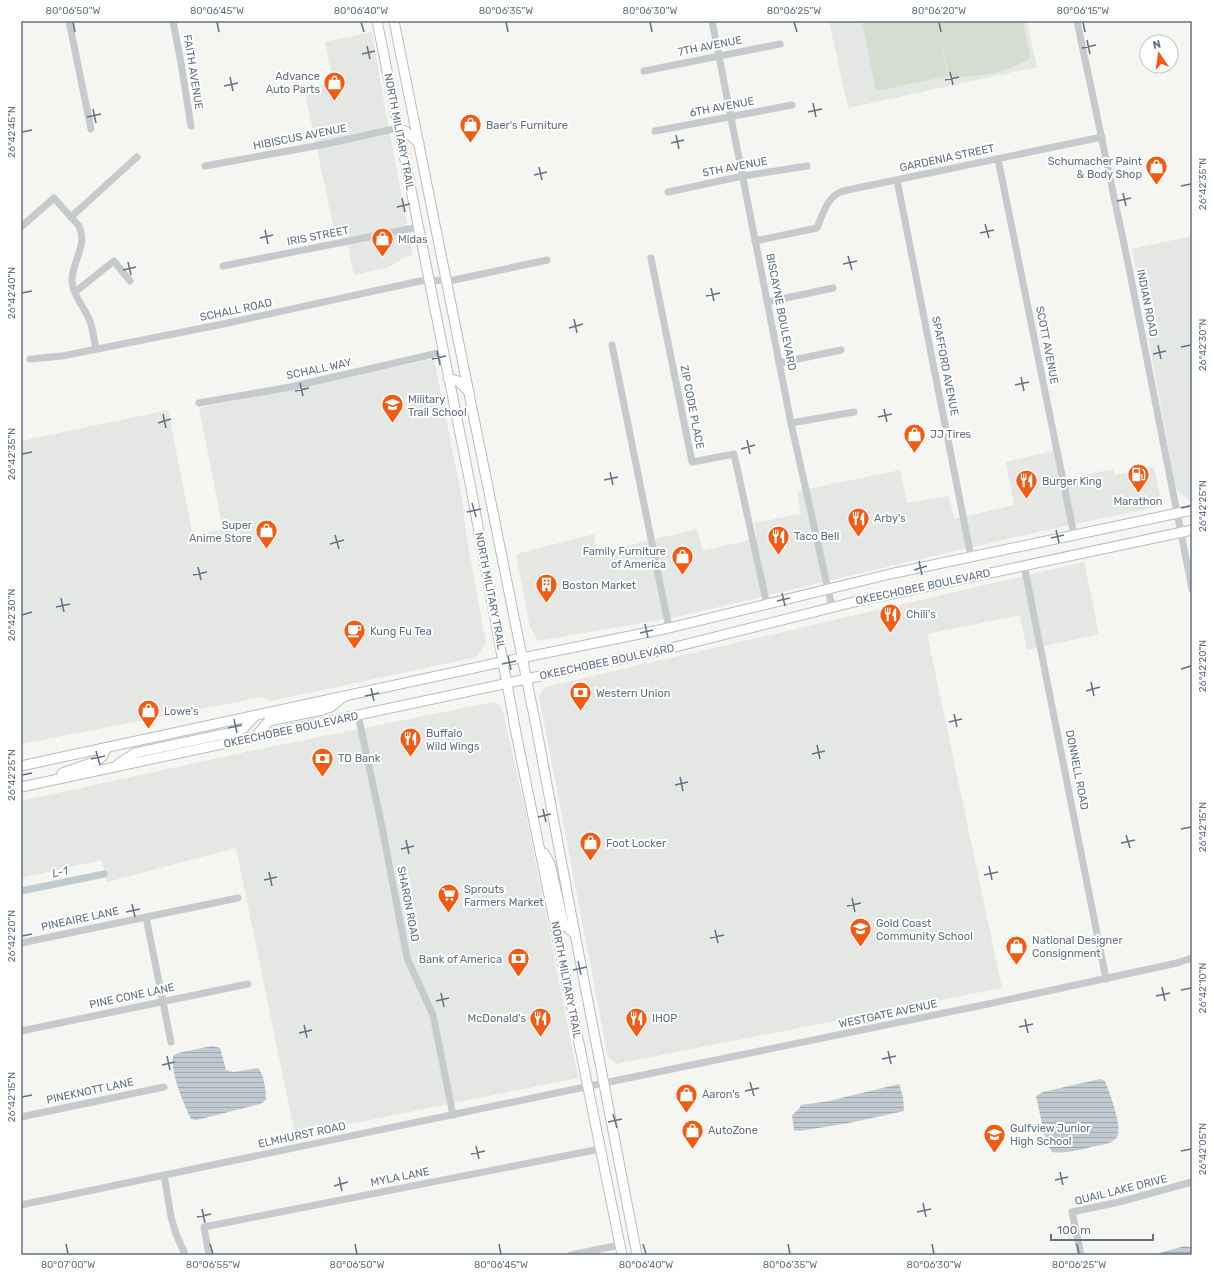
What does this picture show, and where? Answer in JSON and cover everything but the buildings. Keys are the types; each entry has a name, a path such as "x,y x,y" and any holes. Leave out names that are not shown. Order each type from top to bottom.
{"main road":[{"name":"NORTH MILITARY TRAIL","path":"377,21 470,483 507,684 622,1255"},
{"name":"NORTH MILITARY TRAIL","path":"394,21 523,658 638,1255"},
{"path":"398,128 405,131 419,143"},
{"path":"448,378 458,381 469,392"},
{"name":"OKEECHOBEE BOULEVARD","path":"21,766 256,714 669,628 828,589 1192,510"},
{"name":"OKEECHOBEE BOULEVARD","path":"21,787 527,680 667,649 832,607 1192,530"},
{"path":"255,737 269,721 331,707 344,696"},
{"path":"113,767 135,753 238,731 244,728 256,714"},
{"path":"21,787 90,764 102,757 108,747"},
{"path":"540,847 550,864 564,925 575,934"}],"street":[{"path":"69,21 91,130"},
{"name":"FAITH AVENUE","path":"173,21 191,126"},
{"name":"BISCAYNE BOULEVARD","path":"712,21 779,362 832,607"},
{"name":"INDIAN ROAD","path":"1077,21 1129,268 1192,590"},
{"name":"7TH AVENUE","path":"644,71 780,44"},
{"name":"6TH AVENUE","path":"655,132 792,105"},
{"name":"HIBISCUS AVENUE","path":"205,166 326,144 398,128"},
{"name":"GARDENIA STREET","path":"755,241 818,228 827,204 836,193 1102,137"},
{"path":"71,217 137,157"},
{"name":"SCOTT AVENUE","path":"998,158 1074,535"},
{"name":"5TH AVENUE","path":"668,192 743,176 807,166"},
{"name":"SPAFFORD AVENUE","path":"897,180 971,557"},
{"path":"21,227 54,198 79,226 82,232 82,244 72,275 72,285 90,320 96,349"},
{"name":"IRIS STREET","path":"223,266 418,227"},
{"name":"ZIP CODE PLACE","path":"651,258 692,462 734,454 767,605"},
{"name":"SCHALL ROAD","path":"30,359 62,356 420,281 454,280 547,260"},
{"path":"75,292 114,261 130,281"},
{"path":"767,302 833,288"},
{"path":"612,345 669,628"},
{"path":"779,362 841,350"},
{"name":"SCHALL WAY","path":"199,402 290,387 443,352"},
{"path":"792,423 854,412"},
{"name":"DONNELL ROAD","path":"1024,565 1106,979"},
{"name":"SHARON ROAD","path":"358,715 382,827 407,958 433,1015 453,1115"},
{"name":"PINEAIRE LANE","path":"21,943 238,898"},
{"path":"146,917 171,1042"},
{"name":"WESTGATE AVENUE","path":"588,1086 965,1009 1106,979 1177,963 1192,958"},
{"name":"PINE CONE LANE","path":"21,1031 248,984"},
{"name":"ELMHURST ROAD","path":"21,1205 588,1086"},
{"name":"PINEKNOTT LANE","path":"21,1117 164,1087"},
{"name":"MYLA LANE","path":"209,1255 204,1227 600,1149"},
{"path":"164,1175 171,1218 184,1255"},
{"name":"QUAIL LAKE DRIVE","path":"1081,1255 1072,1212 1119,1202 1192,1182"},
{"path":"571,1255 620,1245"}],"shaded area":[{"path":"829,21 1027,21 1037,67 848,108"},
{"path":"862,21 1023,21 1031,58 1002,71 960,77 949,76 937,22 948,76 876,91"},
{"path":"372,32 413,255 407,256 389,267 354,275 344,227 334,229 304,88 333,82 325,42"},
{"path":"1192,236 1191,502 1176,489 1132,249"},
{"path":"434,359 462,499 467,540 486,643 477,657 271,701 262,697 21,744 21,441 168,410 193,536 223,529 199,408"},
{"path":"1060,449 1066,479 1113,469 1114,475 1154,467 1162,506 1065,526 920,559 677,617 538,641 530,627 516,554 594,534 597,553 697,529 703,551 757,538 754,523 800,514 798,491 900,470 907,503 949,496 954,519 1014,505 1006,462"},
{"path":"1084,562 1099,634 1027,650 1020,615 927,634 1002,988 616,1064 608,1057 539,696 545,687"},
{"path":"493,702 499,705 503,712 525,809 578,1078 295,1135 236,848 107,882 102,860 21,878 21,801 255,750"},
{"path":"212,1046 220,1048 226,1070 234,1072 258,1068 263,1078 266,1100 260,1104 197,1120 191,1119 181,1097 174,1070 173,1056 178,1053"},
{"path":"1100,1079 1105,1081 1115,1109 1118,1126 1117,1137 1112,1142 1081,1150 1052,1152 1046,1142 1036,1096 1043,1092"},
{"path":"899,1084 903,1097 904,1111 849,1123 800,1131 794,1130 792,1115 801,1105 829,1101"},
{"path":"1185,1246 1192,1249 1192,1255 1152,1255"}],"waterway":[{"name":"L-1","path":"21,891 104,874"}],"place":[{"name":"Advance Auto Parts","path":"335,102"},
{"name":"Baer's Furniture","path":"471,144"},
{"name":"Schumacher Paint & Body Shop","path":"1157,186"},
{"name":"Midas","path":"382,258"},
{"name":"Military Trail School","path":"392,424"},
{"name":"JJ Tires","path":"915,454"},
{"name":"Marathon","path":"1138,494"},
{"name":"Burger King","path":"1026,500"},
{"name":"Arby's","path":"859,538"},
{"name":"Super Anime Store","path":"267,550"},
{"name":"Taco Bell","path":"779,556"},
{"name":"Family Furniture of America","path":"682,576"},
{"name":"Boston Market","path":"546,604"},
{"name":"Chili's","path":"890,634"},
{"name":"Kung Fu Tea","path":"355,650"},
{"name":"Western Union","path":"580,712"},
{"name":"Lowe's","path":"149,730"},
{"name":"Buffalo Wild Wings","path":"411,758"},
{"name":"TD Bank","path":"323,778"},
{"name":"Foot Locker","path":"591,862"},
{"name":"Sprouts Farmers Market","path":"449,914"},
{"name":"Gold Coast Community School","path":"861,948"},
{"name":"National Designer Consignment","path":"1017,966"},
{"name":"Bank of America","path":"518,978"},
{"name":"McDonald's","path":"541,1038"},
{"name":"IHOP","path":"636,1038"},
{"name":"Aaron's","path":"686,1114"},
{"name":"AutoZone","path":"693,1150"},
{"name":"Gulfview Junior High School","path":"994,1154"}]}
